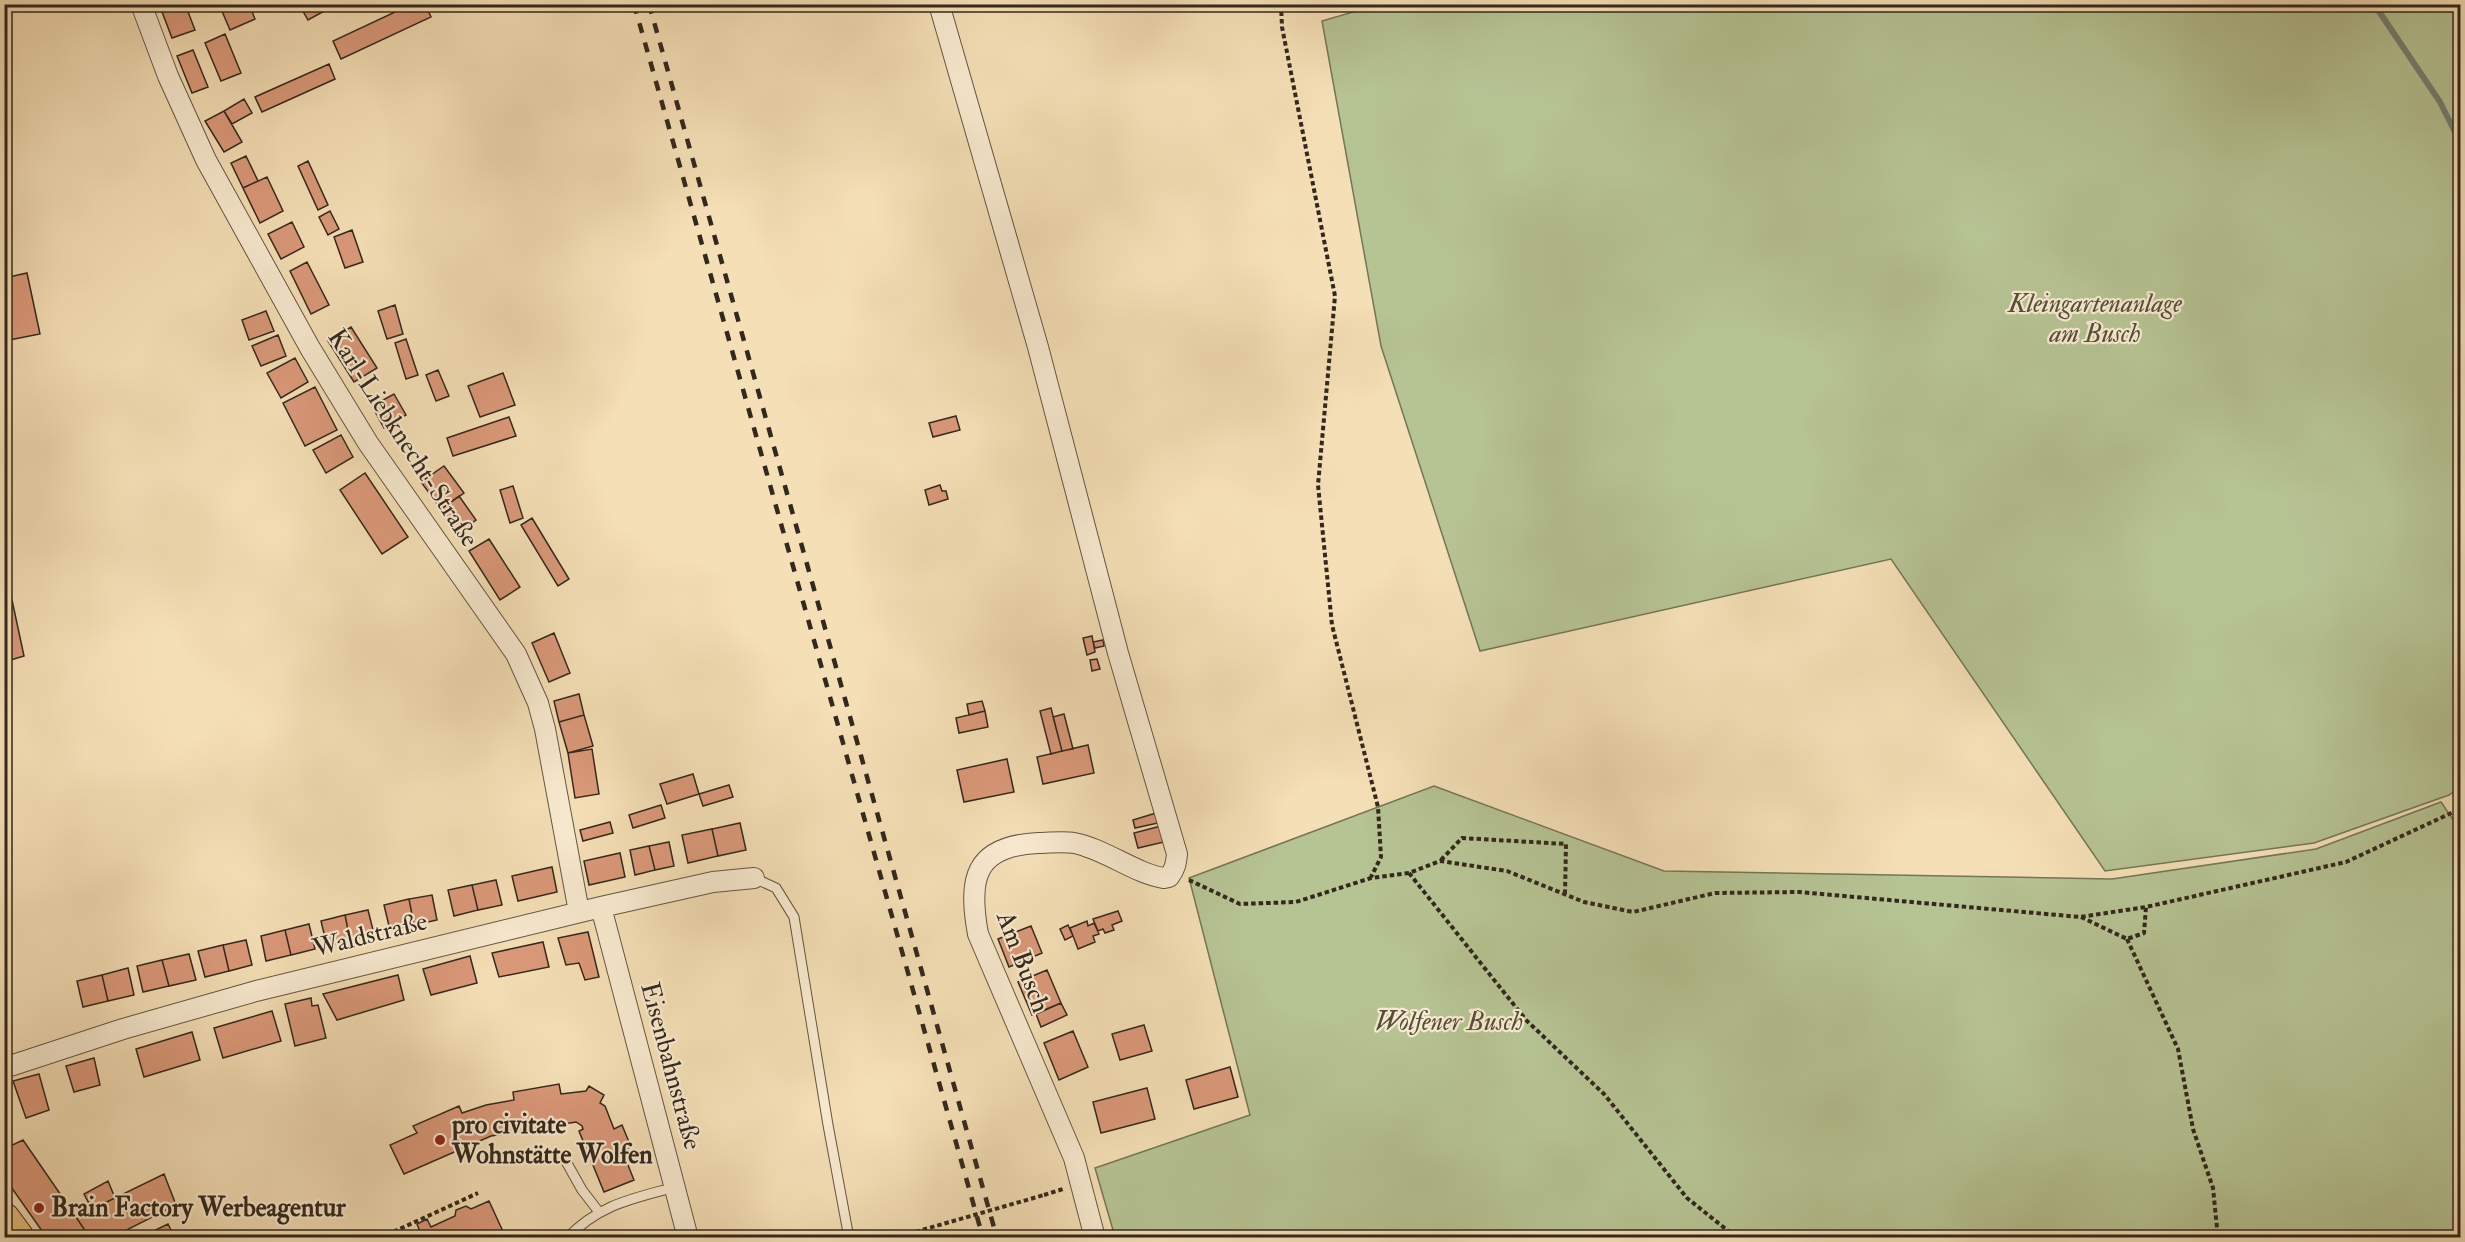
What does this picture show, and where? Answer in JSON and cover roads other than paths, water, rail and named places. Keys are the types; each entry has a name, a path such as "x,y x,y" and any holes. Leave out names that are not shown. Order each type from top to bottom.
{"main road":[{"path":"4,1219 18,1238"}],"street":[{"name":"Karl-Liebknecht-Straße","path":"141,4 172,85 206,160 310,348 368,443 502,633 528,678 545,729 579,912"},
{"name":"Am Busch","path":"939,4 1038,347 1118,653 1176,844 1176,865 1169,877 1159,877 1074,843 1026,844 1006,847 991,854 981,867 974,886 974,910 978,934 1074,1158 1095,1238"},
{"name":"Waldstraße","path":"4,1068 123,1029 256,991 601,907 713,882 754,878"},
{"name":"Eisenbahnstraße","path":"601,907 688,1238"}],"lane":[{"path":"754,878 776,888 794,917 849,1238"},
{"path":"562,1156 582,1190 599,1212"},
{"path":"567,1238 579,1226 616,1203 675,1187"}],"waterway":[{"path":"2374,4 2440,102 2460,142"}],"railway":[{"path":"634,4 983,1238"},
{"path":"649,4 997,1238"}],"place":[{"name":"pro civitate Wohnstätte Wolfen","path":"440,1140"},
{"name":"Brain Factory Werbeagentur","path":"39,1208"}],"park label":[{"name":"Kleingartenanlage am Busch","path":"2095,319"},
{"name":"Wolfener Busch","path":"1449,1022"}]}
